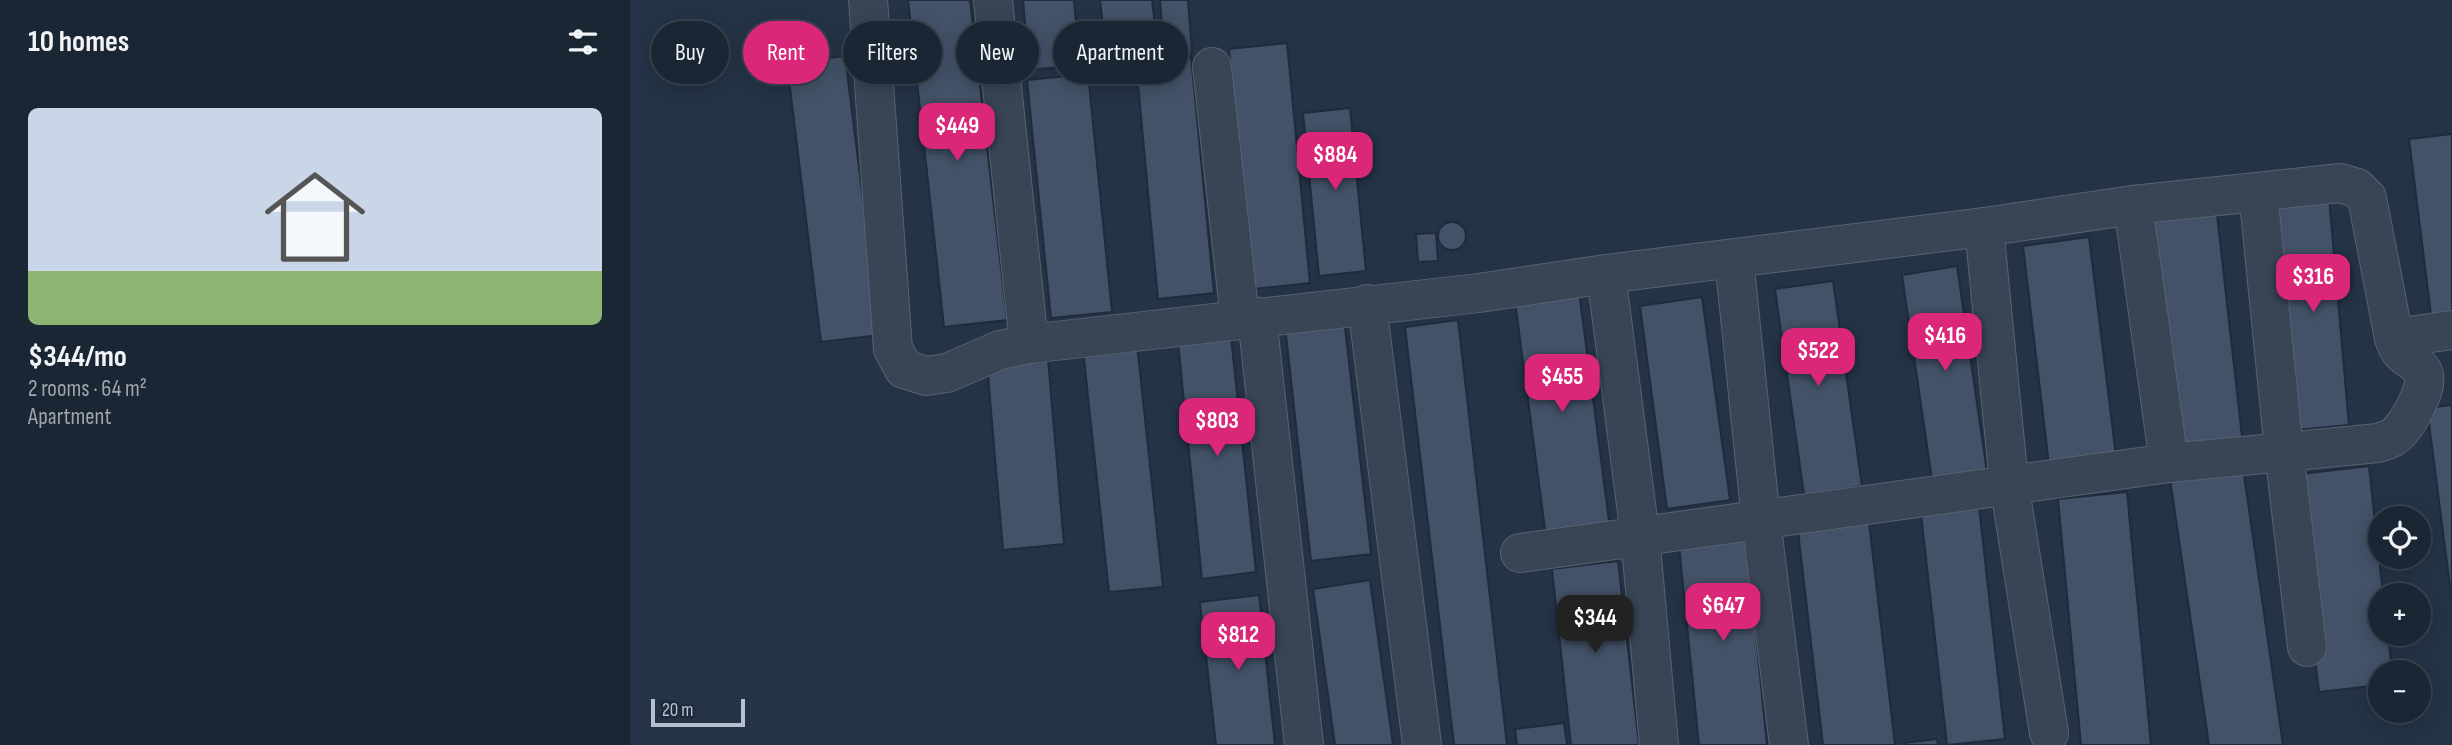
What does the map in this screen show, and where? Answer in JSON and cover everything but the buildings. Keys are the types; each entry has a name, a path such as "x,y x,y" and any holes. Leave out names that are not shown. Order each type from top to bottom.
{"lane":[{"path":"868,0 893,349 904,369 926,376 947,373 1000,350 1029,344 1479,293 2133,205 2340,183 2357,188 2367,198 2393,338 2399,349 2419,367 2438,371 2402,429 2393,437 2378,443 2169,463 2009,483 1520,553"},
{"path":"993,0 1029,344"},
{"path":"1212,67 1249,318 1304,745"},
{"path":"2258,192 2307,647"},
{"path":"2133,205 2169,463"},
{"path":"1984,227 2009,483 2049,733"},
{"path":"1734,259 1761,520 1789,745"},
{"path":"1606,274 1640,535 1659,745"},
{"path":"1367,304 1422,745"},
{"path":"2393,338 2452,330"}]}
